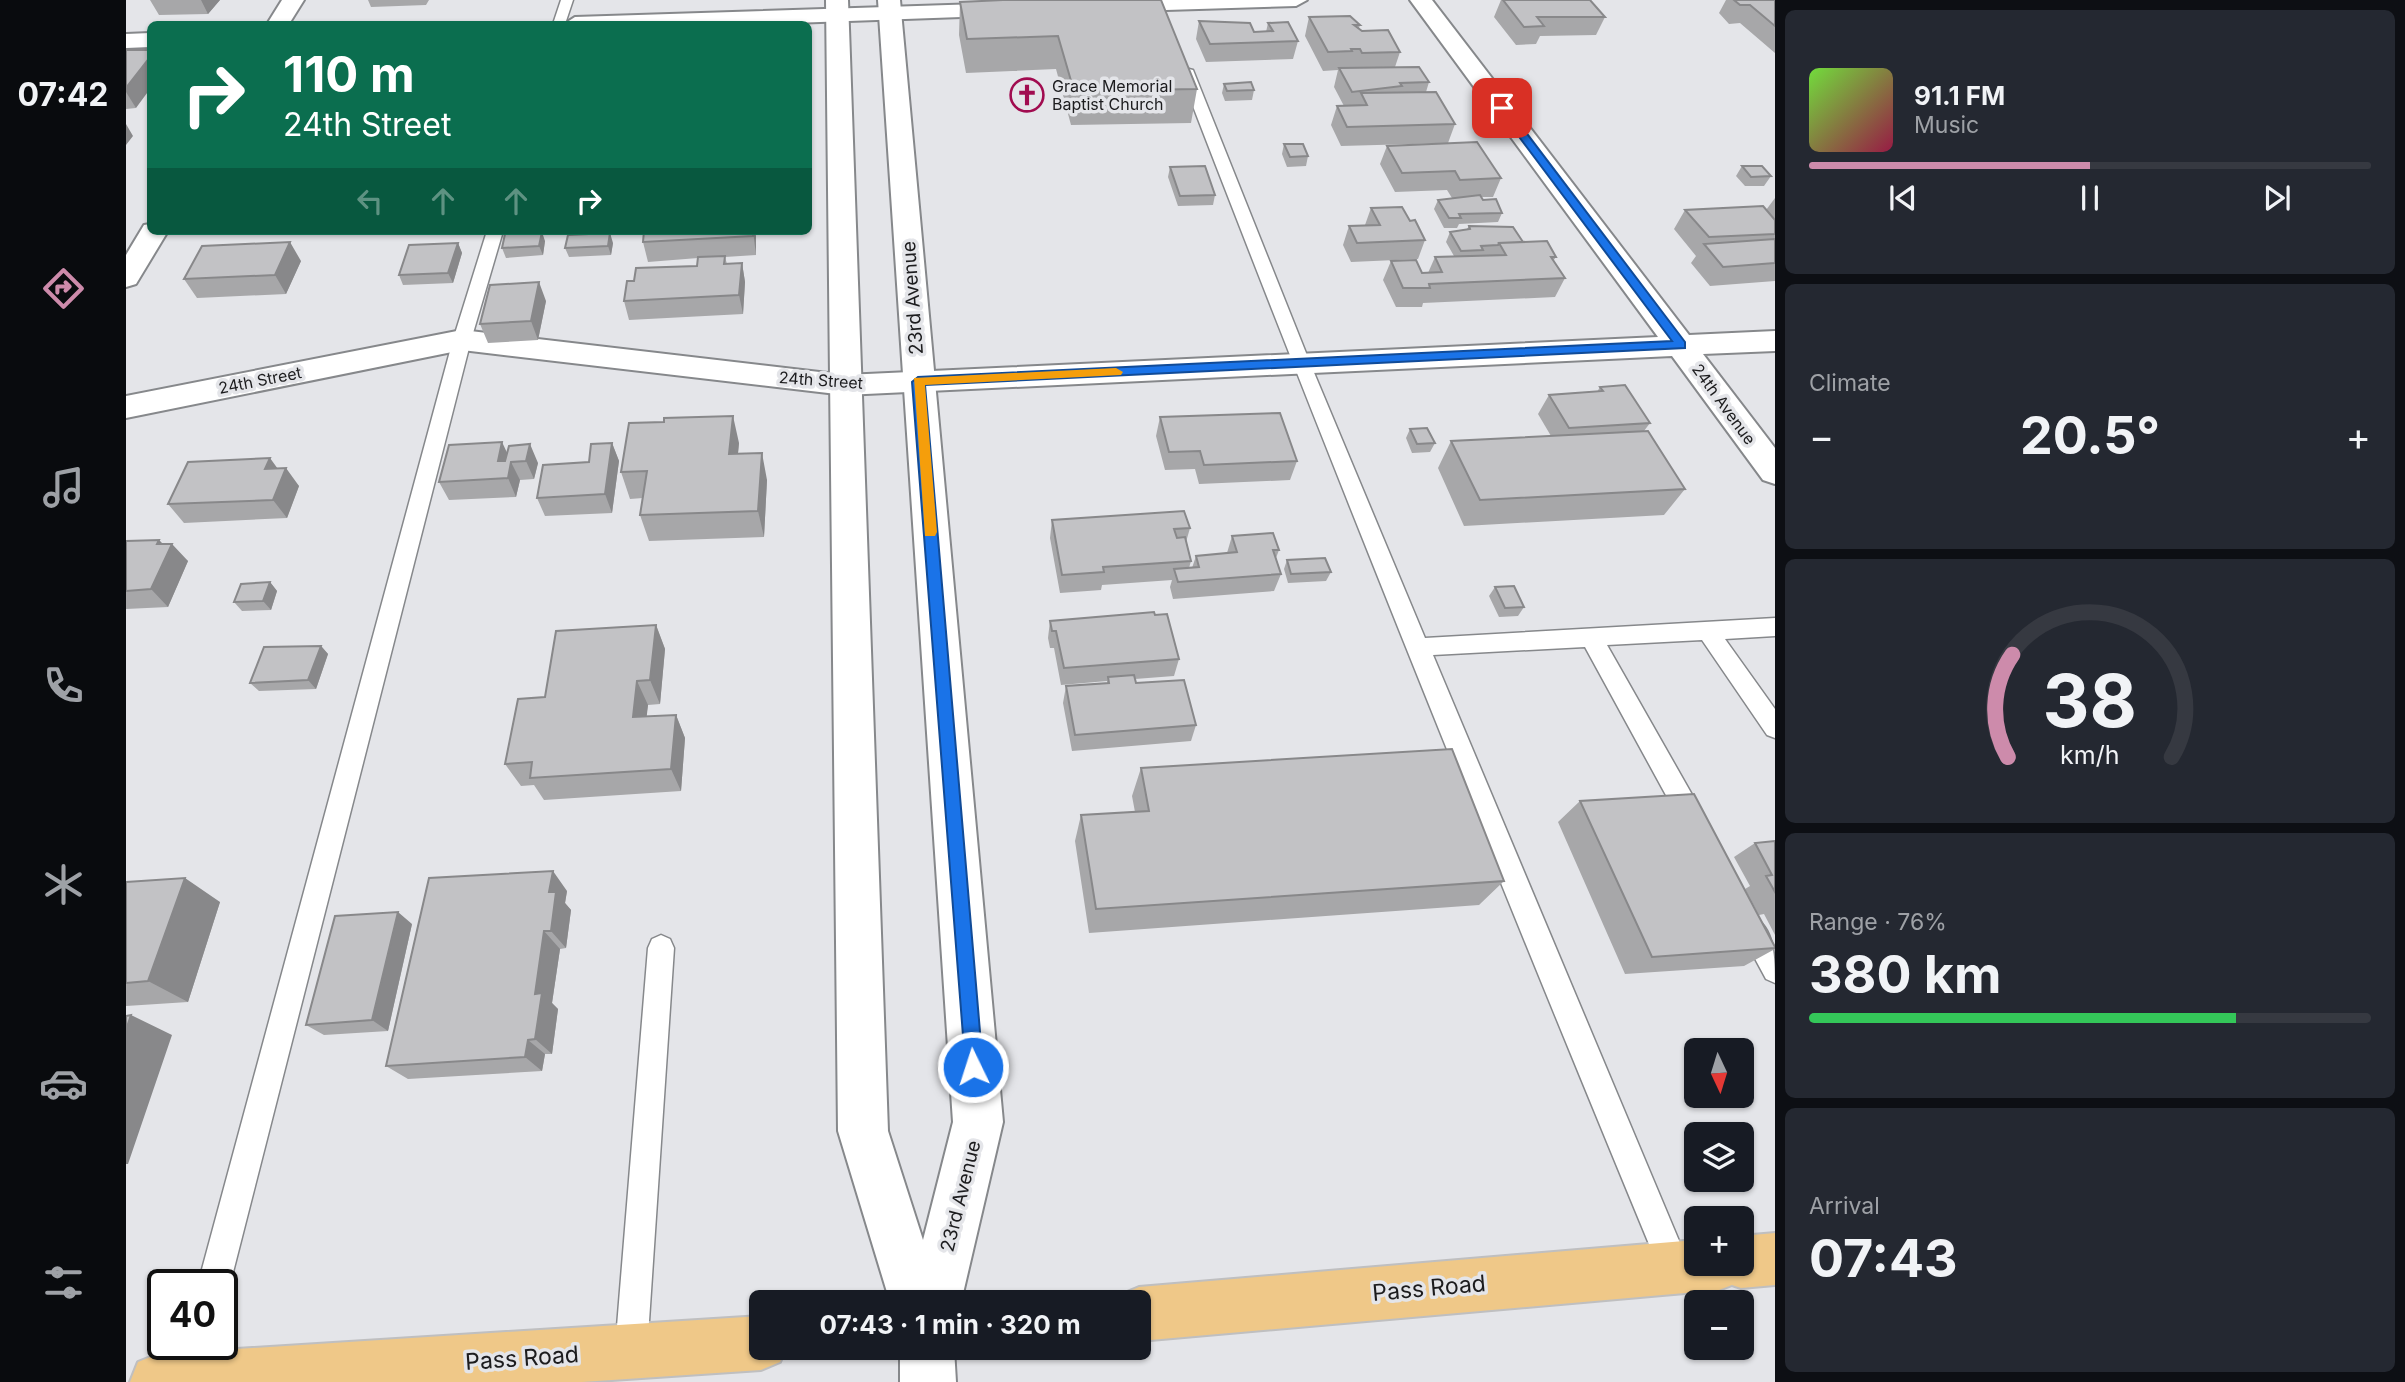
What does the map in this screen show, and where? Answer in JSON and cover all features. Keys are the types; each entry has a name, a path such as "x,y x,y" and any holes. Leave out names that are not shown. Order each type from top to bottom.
{"main road":[{"path":"1754,1261 1775,1259"},
{"name":"Pass Road","path":"1151,1313 1684,1266"},
{"name":"Pass Road","path":"182,1368 631,1351 749,1344"}],"street":[{"path":"280,21 293,0"},
{"path":"1089,7 1296,0"},
{"name":"24th Avenue","path":"1421,0 1775,472"},
{"name":"23rd Avenue","path":"889,7 978,1122 936,1290"},
{"path":"837,8 863,1132 913,1290"},
{"path":"624,21 837,8 1037,9"},
{"path":"126,41 147,40"},
{"path":"126,278 152,235"},
{"name":"24th Street","path":"126,407 462,340 845,385 1775,341"},
{"path":"927,1360 928,1382"}],"lane":[{"path":"560,21 567,0"},
{"path":"1153,3 1170,30"},
{"path":"1180,56 1301,363 1418,647 1684,1238"},
{"path":"218,1269 462,340 494,235"},
{"path":"1418,647 1775,627"},
{"path":"1708,631 1775,729"},
{"path":"1592,638 1703,840"},
{"path":"1742,911 1775,970"},
{"path":"631,1351 660,947"}],"building":[{"path":"1161,0 1197,89 1074,91 1058,36 967,39 960,2"},
{"path":"1503,0 1590,0 1605,17 1537,17 1544,26 1524,27"},
{"path":"1734,0 1775,0 1775,26 1750,5 1740,5"},
{"path":"1350,16 1360,25 1354,25 1362,31 1388,30 1400,52 1362,53 1360,49 1351,49 1352,51 1328,52 1309,17"},
{"path":"1199,21 1250,23 1254,32 1273,31 1268,23 1288,22 1298,41 1210,44"},
{"path":"126,50 147,50 147,61 126,88"},
{"path":"1419,67 1429,82 1400,83 1402,86 1352,92 1339,68"},
{"path":"1251,82 1254,90 1227,91 1224,84"},
{"path":"1436,92 1455,124 1347,127 1337,106 1367,105 1361,93"},
{"path":"1477,142 1501,178 1460,180 1455,171 1402,173 1387,146"},
{"path":"1284,144 1303,144 1308,156 1290,157"},
{"path":"1205,166 1215,195 1180,196 1170,167"},
{"path":"1742,166 1762,166 1771,176 1751,177"},
{"path":"1480,195 1483,200 1496,199 1502,213 1459,214 1461,218 1449,218 1438,200"},
{"path":"1763,206 1775,220 1775,234 1709,237 1685,210"},
{"path":"1402,207 1410,221 1415,220 1425,240 1357,243 1349,226 1380,225 1371,208"},
{"path":"1469,226 1513,227 1523,242 1499,243 1481,246 1483,250 1461,251 1450,232 1470,229"},
{"path":"505,235 541,235 539,246 502,248"},
{"path":"568,235 610,235 608,246 565,248"},
{"path":"644,235 753,235 753,236 643,242"},
{"path":"1775,239 1775,263 1723,267 1704,244"},
{"path":"1547,241 1556,257 1551,257 1565,278 1429,284 1430,288 1403,288 1391,261 1416,260 1422,273 1442,272 1435,257 1506,255 1499,243"},
{"path":"290,242 275,275 184,279 202,246"},
{"path":"458,243 448,273 399,275 409,245"},
{"path":"725,256 724,264 742,263 739,295 624,301 627,281 634,281 636,268 697,266 698,257"},
{"path":"539,282 531,321 480,324 490,285"},
{"path":"1625,385 1650,423 1569,428 1549,395 1603,391 1600,387"},
{"path":"1280,413 1297,461 1204,465 1200,451 1169,452 1160,417"},
{"path":"733,416 729,454 762,453 758,511 640,515 647,471 621,472 629,423 664,422 664,418"},
{"path":"1427,428 1435,443 1417,444 1410,429"},
{"path":"1648,431 1685,489 1480,500 1451,441"},
{"path":"502,442 498,461 505,461 509,446 530,444 526,461 511,462 508,478 439,482 449,445"},
{"path":"612,443 605,494 537,498 543,465 589,462 591,444"},
{"path":"270,458 265,469 286,468 273,500 168,504 188,462"},
{"path":"1184,511 1190,528 1174,529 1177,538 1185,537 1191,561 1103,567 1104,572 1062,575 1052,520"},
{"path":"1273,533 1279,550 1273,550 1281,574 1178,582 1174,569 1199,567 1196,556 1237,552 1232,536"},
{"path":"159,540 157,544 172,544 151,589 126,591 126,541"},
{"path":"1325,558 1331,572 1291,574 1287,560"},
{"path":"270,582 263,601 234,602 241,584"},
{"path":"1514,586 1524,607 1505,608 1495,587"},
{"path":"1154,612 1155,615 1167,614 1179,659 1064,668 1056,631 1052,631 1050,621"},
{"path":"656,625 650,680 637,681 633,717 676,715 671,769 530,778 532,762 505,764 518,699 545,697 556,631"},
{"path":"321,646 308,680 250,683 264,647"},
{"path":"1134,675 1136,683 1184,680 1196,725 1075,735 1066,686 1109,683 1108,677"},
{"path":"1452,749 1504,881 1096,909 1081,815 1149,811 1141,768"},
{"path":"1694,794 1775,948 1652,957 1580,801"},
{"path":"1775,841 1775,892 1766,876 1772,875 1755,843"},
{"path":"553,871 549,892 556,892 551,931 544,931 535,994 542,993 535,1039 528,1040 525,1057 386,1066 429,878"},
{"path":"185,878 148,981 126,983 126,882"},
{"path":"398,912 372,1020 306,1025 335,916"},
{"path":"131,1015 126,1030 126,1016"}],"slow traffic":[{"path":"930,532 918,382 1116,372"}],"place":[{"name":"Grace Memorial Baptist Church","path":"1027,95"}],"route":[{"path":"973,1067 918,382 1681,345 1502,108"}]}
